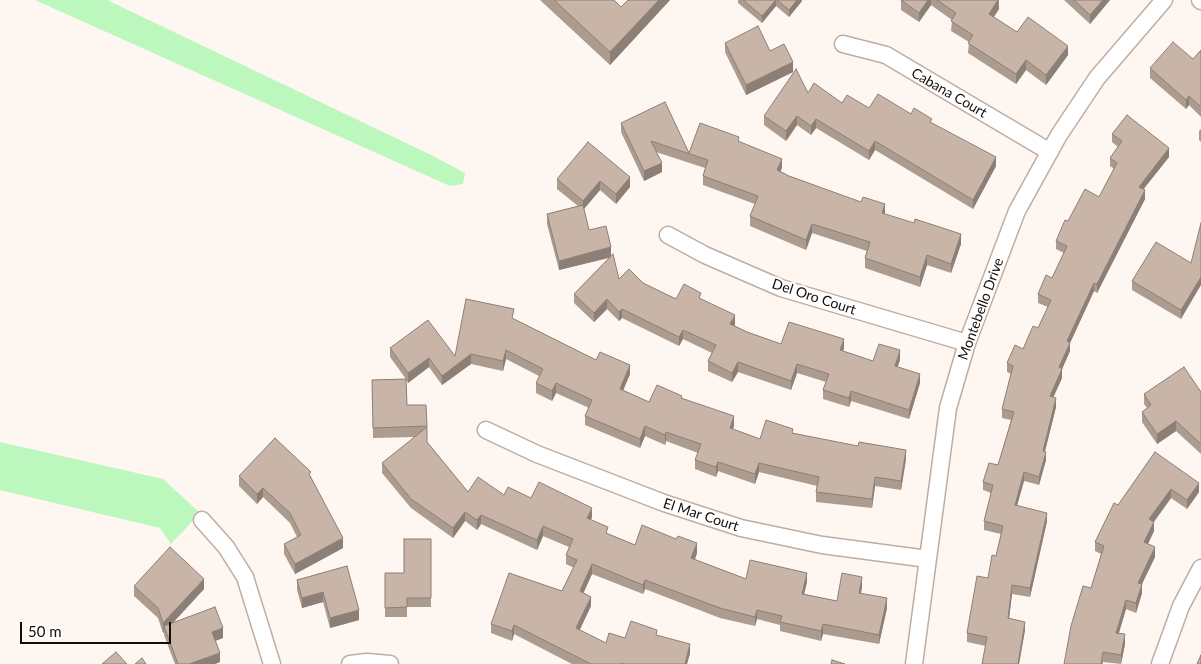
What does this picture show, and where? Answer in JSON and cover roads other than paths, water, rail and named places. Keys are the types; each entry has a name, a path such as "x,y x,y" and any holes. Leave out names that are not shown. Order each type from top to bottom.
{"street":[{"name":"Montebello Drive","path":"914,664 948,408 967,343 1017,211 1050,152 1097,78 1164,0"},
{"name":"Cabana Court","path":"843,44 886,56 1050,152"},
{"name":"Del Oro Court","path":"668,235 705,255 781,288 967,343"},
{"name":"El Mar Court","path":"486,430 537,454 664,504 742,528 822,545 928,559"},
{"path":"202,520 226,547 245,578 272,664"},
{"path":"1160,664 1181,606 1201,568"},
{"path":"350,664 367,662 390,664"}]}
